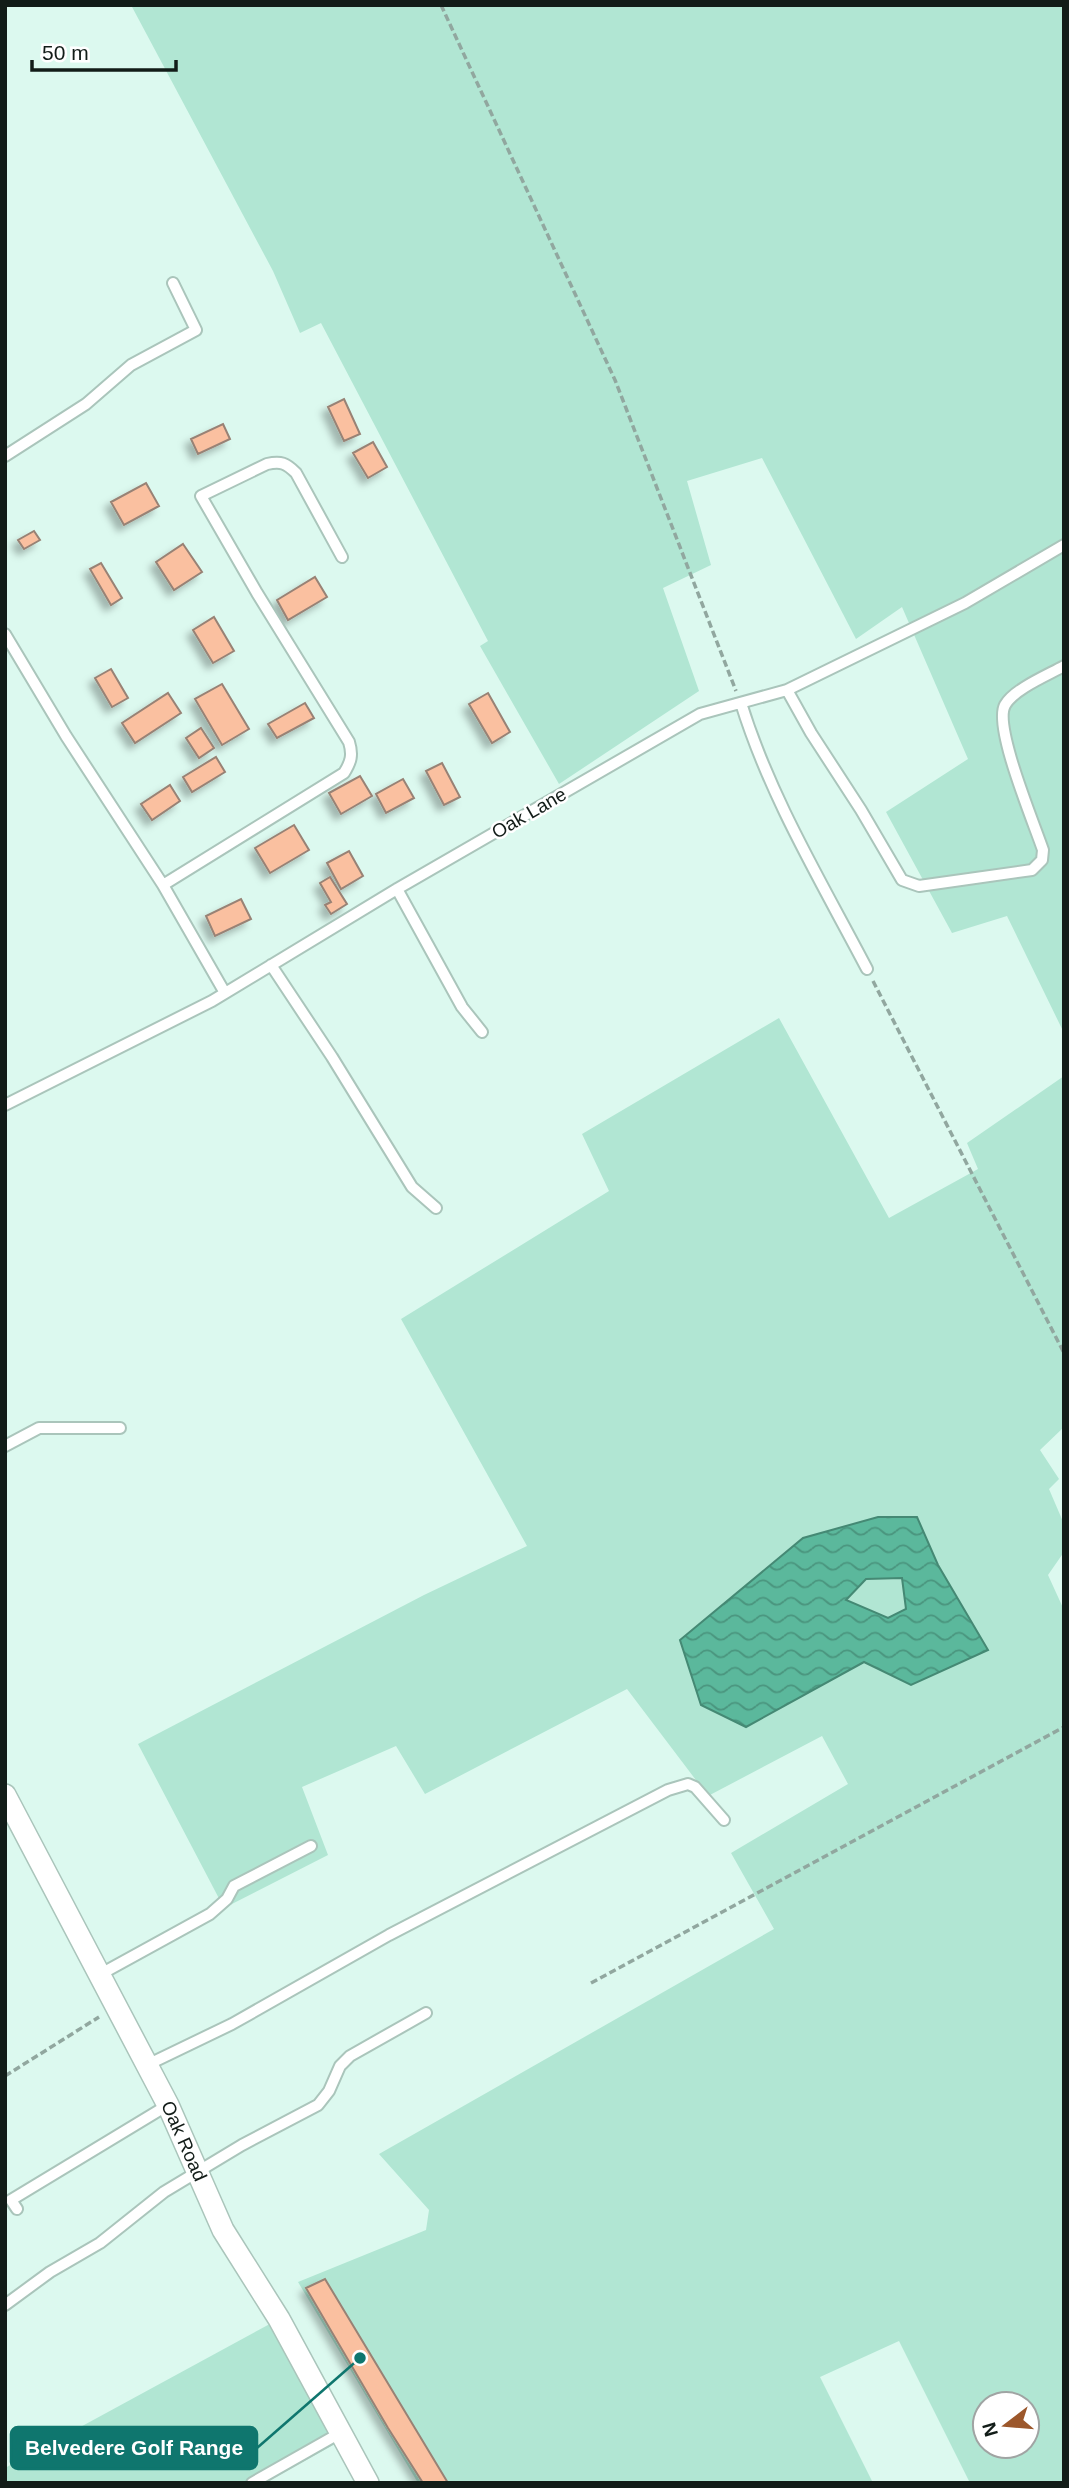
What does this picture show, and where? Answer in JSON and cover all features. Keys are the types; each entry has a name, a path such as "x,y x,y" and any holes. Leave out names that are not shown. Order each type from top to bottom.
{"street":[{"name":"Oak Road","path":"5,1795 169,2105 223,2230 279,2319 368,2483"}],"lane":[{"path":"5,456 86,404 131,365 196,330 173,283"},
{"path":"163,885 344,774 351,762 349,742 201,496 267,464 278,461 286,464 296,473 341,557"},
{"name":"Oak Lane","path":"5,1105 225,993 397,888 700,714 787,690 965,603 1064,545"},
{"path":"5,634 66,736 163,885 225,993"},
{"path":"787,690 902,880 919,886 1032,870 1042,860 1043,850 1008,749 1002,723 1004,706 1015,694 1064,666"},
{"path":"741,703 749,730 783,807 867,969"},
{"path":"397,888 462,1007 481,1032"},
{"path":"271,965 332,1057 412,1187 436,1208"},
{"path":"5,1446 39,1428 120,1428"},
{"path":"147,2065 232,2024 389,1936 668,1790 688,1784 695,1787 724,1820"},
{"path":"99,1975 210,1914 227,1899 234,1886 311,1846"},
{"path":"5,2305 50,2272 100,2243 164,2192 198,2170 318,2105 329,2091 340,2066 349,2056 426,2013"},
{"path":"12,2207 11,2200 169,2105"},
{"path":"252,2483 340,2433"}],"path":[{"path":"441,5 615,380 741,703"},
{"path":"867,969 1064,1353"},
{"path":"591,1983 1064,1727"},
{"path":"5,2076 116,2007"}],"shaded area":[{"path":"131,5 1064,5 1064,1033 1007,916 952,933 886,812 968,759 902,607 856,639 762,458 687,481 711,565 663,588 699,691 559,784 480,646 488,641 321,323 300,333 273,271"},
{"path":"779,1018 889,1218 978,1169 967,1143 1064,1076 1064,1427 1040,1450 1059,1479 1049,1489 1064,1524 1064,1552 1048,1575 1064,1610 1064,2483 970,2483 899,2341 820,2377 873,2483 418,2483 298,2282 426,2230 429,2210 379,2154 774,1929 731,1853 848,1784 822,1736 708,1796 627,1689 425,1794 396,1746 302,1787 328,1855 224,1908 138,1744 424,1595 527,1546 401,1319 609,1191 582,1134"},
{"path":"279,2319 344,2439 265,2483 5,2483 5,2468"}],"water":[{"path":"878,1517 917,1517 938,1565 988,1650 911,1685 864,1662 746,1727 701,1705 680,1640 803,1538","holes":["902,1578 906,1609 888,1618 846,1600 866,1579"]}],"building":[{"path":"344,399 360,434 344,441 328,407"},
{"path":"223,424 230,439 198,454 191,439"},
{"path":"373,442 387,467 368,478 353,453"},
{"path":"146,483 159,506 124,525 111,502"},
{"path":"34,531 40,540 24,549 18,540"},
{"path":"183,544 202,572 174,590 156,562"},
{"path":"101,563 122,598 111,605 90,569"},
{"path":"315,577 327,597 288,620 277,600"},
{"path":"214,617 234,651 213,663 193,630"},
{"path":"111,669 128,698 112,707 95,678"},
{"path":"222,684 249,729 222,745 195,699"},
{"path":"168,693 181,713 135,743 122,723"},
{"path":"488,693 510,732 492,743 469,704"},
{"path":"305,703 314,718 277,738 268,724"},
{"path":"201,728 214,748 199,758 186,738"},
{"path":"216,757 225,772 192,792 183,777"},
{"path":"442,763 460,797 444,805 426,771"},
{"path":"360,776 372,796 341,814 329,793"},
{"path":"403,779 414,798 386,813 376,794"},
{"path":"170,785 180,801 152,820 141,804"},
{"path":"294,825 309,850 270,873 255,848"},
{"path":"349,851 363,876 341,889 327,863"},
{"path":"330,877 347,904 331,914 325,905 331,902 320,883"},
{"path":"241,899 251,919 215,936 206,916"},
{"path":"325,2279 448,2483 423,2483 388,2428 306,2288"}],"place":[{"name":"Belvedere Golf Range","path":"360,2358"}]}
